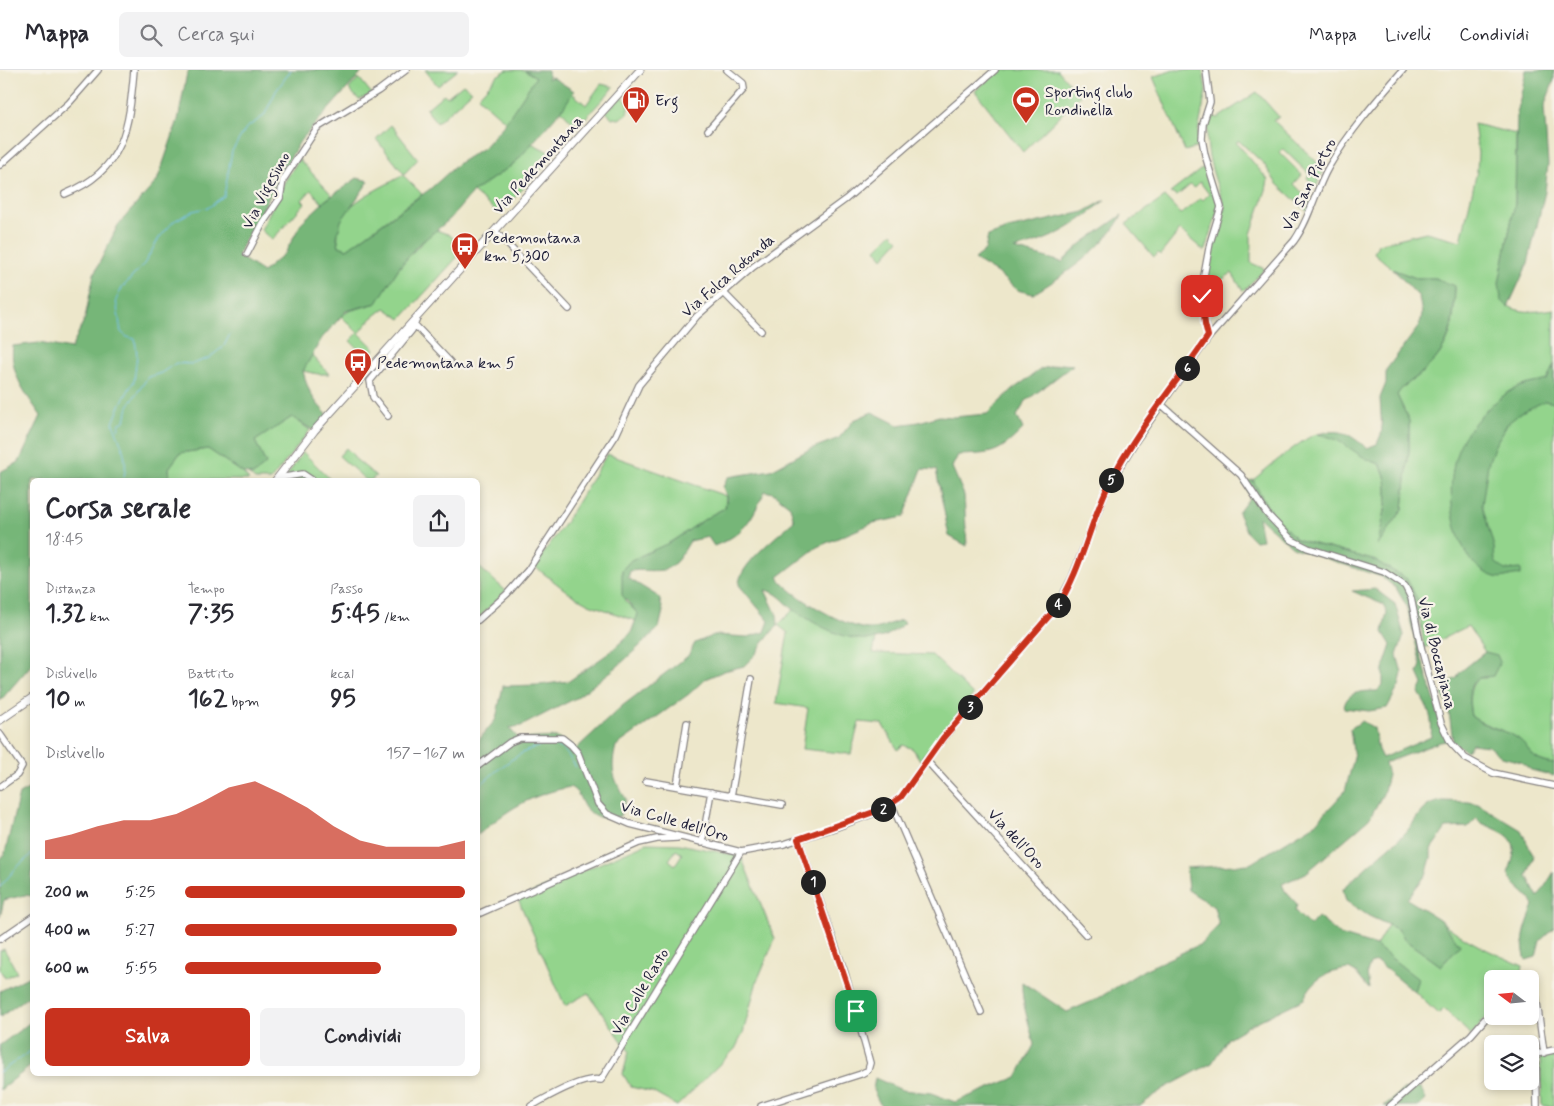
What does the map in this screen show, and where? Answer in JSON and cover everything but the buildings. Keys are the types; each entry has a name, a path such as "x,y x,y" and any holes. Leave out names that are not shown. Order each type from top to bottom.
{"street":[{"path":"0,165 64,107 98,70"},
{"path":"66,194 99,176 118,150 129,118 134,70"},
{"name":"Via Vigesimo","path":"247,254 263,223 280,198 283,180 317,128 378,91 406,70"},
{"name":"Via Pedemontana","path":"279,478 311,434 640,70"},
{"path":"708,130 745,86 727,70"},
{"name":"Via Folca Rotonda","path":"480,618 507,594 528,570 616,435 639,385 697,316 723,292 804,227 846,199 995,70"},
{"path":"1206,70 1210,102 1203,124 1202,139 1204,155 1221,207 1210,243 1203,281 1203,313 1208,336"},
{"name":"Via San Pietro","path":"1161,404 1208,336 1294,241 1305,223 1327,170 1342,145 1404,70"},
{"path":"495,231 569,309"},
{"path":"723,292 762,331"},
{"path":"388,416 374,397 370,381 415,321 450,362"},
{"name":"Via Colle dell'Oro","path":"480,764 510,742 520,738 562,738 572,745 578,753 587,780 602,810 623,822 741,852 798,839 892,805 901,797 926,760 1060,603 1110,483 1161,404"},
{"name":"Via di Boccapiana","path":"1161,404 1241,474 1272,520 1292,540 1308,548 1384,572 1405,586 1411,598 1425,666 1442,723 1451,743 1465,758 1493,773 1554,786"},
{"path":"283,478 303,474 309,478"},
{"path":"731,796 751,679"},
{"path":"0,720 30,699"},
{"path":"676,786 687,723"},
{"path":"0,734 22,766 17,775 0,787"},
{"name":"Via dell'Oro","path":"926,760 1086,935"},
{"path":"646,780 782,805"},
{"path":"702,843 711,792"},
{"path":"892,805 981,1012"},
{"path":"480,913 639,844 672,838 691,840"},
{"path":"761,1106 861,1074 868,1070 870,1064 845,973 798,839"},
{"name":"Via Colle Rasto","path":"531,1106 578,1084 594,1079 601,1080 741,852"},
{"path":"0,939 30,918"},
{"path":"1390,1106 1466,1039 1484,1020"},
{"path":"1539,1023 1544,1053"},
{"path":"1537,1106 1536,1054 1554,1050"}],"green space":[{"path":"190,70 364,70 300,141 273,188 255,226 242,245 238,256 263,272 285,253 302,222 326,200 357,178 369,181 341,221 337,237 339,246 347,249 430,189 459,163 483,148 503,126 536,77 524,70 548,70 548,79 552,77 574,91 563,108 515,163 473,192 450,219 417,246 400,266 377,303 346,311 322,338 303,371 312,395 318,405 328,415 314,431 292,417 255,441 266,464 253,475 243,473 208,449 180,453 169,468 170,478 30,478 30,666 0,701 0,472 19,462 41,416 24,391 16,374 12,356 13,346 39,343 71,349 85,318 94,274 118,225 157,181 178,120 187,73"},
{"path":"425,70 458,70 438,86"},
{"path":"507,70 524,70 536,77 506,122 478,97 497,76"},
{"name":"Sporting club Rondinella","path":"999,70 1058,70 1080,96 1023,152 975,91"},
{"path":"1174,70 1203,70 1206,91 1198,132 1198,147 1185,151 1153,77"},
{"path":"1526,70 1554,70 1554,80 1544,107 1548,164 1545,192 1528,263 1508,307 1501,300 1499,283 1515,203 1517,114"},
{"path":"359,78 372,94 359,100 349,89"},
{"path":"463,84 472,91 437,123 426,109 444,94 447,97"},
{"path":"601,84 614,87 577,127 561,110 572,93 586,105"},
{"path":"1257,92 1279,117 1273,120 1324,169 1316,187 1307,178 1309,174 1283,149 1279,152 1302,175 1294,184 1310,201 1307,211 1277,184 1264,164 1239,141 1236,142 1268,180 1251,234 1251,263 1265,269 1243,291 1232,273 1205,290 1208,267 1223,210 1226,210 1210,163 1207,139 1210,115 1218,118"},
{"path":"622,96 629,104 627,114 619,119 612,118 606,112"},
{"path":"1474,124 1516,134 1515,203 1502,267 1501,300 1519,310 1554,309 1554,764 1533,756 1524,744 1514,736 1471,716 1469,701 1472,686 1479,678 1486,678 1492,654 1485,652 1468,626 1424,648 1418,601 1376,561 1296,539 1279,524 1251,482 1304,441 1317,434 1324,435 1344,442 1370,460 1380,464 1387,484 1387,493 1379,543 1403,509 1409,450 1409,421 1397,395 1431,364 1445,345 1452,325 1455,287 1435,278 1416,278 1394,270 1374,253 1378,244 1426,232 1461,241 1477,171 1478,153"},
{"path":"391,125 418,159 404,174 376,139"},
{"path":"531,143 555,155 499,214 473,192 515,163"},
{"path":"299,159 332,195 322,203 311,190 302,200 305,203 272,240 261,230 285,181"},
{"path":"1204,167 1219,206 1206,250 1204,251 1180,230 1160,255 1158,253 1154,257 1126,224 1165,197 1181,214 1201,198 1203,200 1209,194 1200,182 1194,188 1190,185 1177,196 1170,193"},
{"path":"403,175 422,194 347,249 339,246 338,232 341,220 348,210 368,194"},
{"path":"1105,200 1063,231 1014,249 1062,262 1081,244 1122,215 1106,238 1083,260 1033,294 1017,290 997,273 974,259 985,250 988,236 1008,229 1084,212"},
{"path":"436,230 450,235 464,250 401,319 385,308 372,318 359,333 375,349 367,358 350,341 358,333 341,316 349,311 377,303 389,282 403,264 418,246"},
{"path":"892,233 899,240 883,258 876,249"},
{"path":"1394,270 1416,278 1435,278 1455,286 1451,325 1445,345 1431,364 1397,395 1409,421 1409,450 1403,509 1378,545 1387,494 1387,484 1380,464 1363,457 1336,440 1317,434 1326,432 1344,433 1367,448 1377,444 1382,432 1380,398 1386,383 1386,370 1419,326 1422,314 1419,297"},
{"path":"312,355 329,374 303,371"},
{"path":"1061,364 1073,365 1026,401 1017,416 1023,429 1001,448 987,453 958,455 952,467 964,495 967,546 949,536 936,470 922,469 904,517 873,523 817,547 778,577 794,593 806,601 847,623 872,629 901,620 905,623 886,636 874,639 849,637 813,622 793,609 777,595 765,590 777,615 778,625 763,642 757,653 744,666 724,671 705,679 689,694 616,746 613,761 614,774 626,799 620,816 607,818 593,815 586,809 574,789 570,787 543,794 520,804 480,833 480,739 496,719 503,686 539,685 569,681 609,653 631,633 638,614 622,595 622,570 631,560 671,542 711,515 725,508 727,499 723,487 728,477 771,470 808,450 839,438 854,420 872,412 898,425 919,422 939,416 954,417 987,414 1012,390 1041,369","holes":["765,491 773,493 790,506 794,521 752,559 745,568 739,585 769,621 765,632 748,637 714,635 695,643 688,656 622,706 576,749 556,737 519,739 509,728 521,726 576,698 618,666 659,628 663,611 659,597 628,578 630,571 659,571 668,568 679,558 690,541 708,537 714,546 725,541 746,525"]},
{"path":"1554,364 1554,403 1545,401 1522,412 1507,424 1494,447 1488,464 1482,505 1494,547 1495,562 1505,570 1521,569 1521,575 1502,578 1495,577 1479,568 1467,553 1458,534 1451,490 1453,468 1458,449 1467,433 1482,414 1494,403 1518,387 1547,380"},
{"path":"292,417 310,430 273,478 253,478 248,474 253,475 266,464 255,441"},
{"path":"346,448 353,457 376,476 374,478 364,478 339,456"},
{"path":"208,449 247,478 170,478 169,468 180,453"},
{"path":"303,452 329,478 285,478"},
{"path":"607,454 726,496 725,508 711,515 666,545 633,560 622,570 625,601 638,614 636,621 589,604 569,593 534,566 565,523"},
{"path":"1253,480 1269,510 1296,539 1376,561 1407,579 1418,601 1417,634 1421,656 1447,741 1385,763 1388,775 1383,794 1369,819 1306,873 1282,884 1285,891 1297,904 1295,911 1310,926 1318,917 1340,935 1376,946 1418,979 1414,991 1377,962 1370,964 1367,973 1369,989 1356,973 1349,969 1328,974 1311,986 1304,999 1250,1025 1228,1038 1212,1063 1163,1089 1140,1106 881,1106 873,1090 875,1078 902,1090 931,1093 955,1102 1017,1077 1034,1045 1024,1006 1022,982 1067,1012 1097,999 1144,970 1201,944 1219,925 1214,907 1188,890 1186,868 1250,864 1315,824 1345,791 1354,758 1350,729 1362,721 1374,728 1378,750 1382,758 1431,737 1430,714 1419,693 1423,684 1418,673 1421,665 1407,607 1396,588 1382,577 1294,548 1258,517 1262,540 1255,541 1247,533 1238,513 1250,497 1243,482"},
{"path":"480,568 506,591 480,616"},
{"path":"1375,589 1395,604 1404,635 1397,655 1402,673 1399,686 1387,708 1369,711 1344,708 1345,702 1352,695 1361,692 1377,691 1383,685 1383,669 1391,645 1383,632 1387,612 1382,604 1352,591"},
{"path":"794,609 813,622 833,631 865,638 876,638 873,653 932,655 973,695 920,760 913,749 903,745 898,750 882,724 859,722 851,754 802,749 808,708 776,703 788,633 778,625"},
{"path":"1485,652 1497,655 1500,662 1493,676 1478,678 1471,686 1469,696 1471,716 1514,736 1538,759 1554,764 1554,776 1531,770 1521,762 1502,757 1488,746 1472,744 1466,751 1453,742 1448,705 1442,694 1449,686 1450,681 1457,678 1460,672"},
{"path":"30,788 30,896 25,895 4,900 0,917 0,860 5,853 19,794"},
{"path":"1443,801 1478,804 1521,830 1534,857 1527,876 1538,897 1554,872 1554,928 1540,941 1536,957 1526,960 1524,952 1525,932 1534,905 1513,882 1508,873 1514,852 1513,844 1505,834 1479,822 1477,818 1468,827 1446,828 1431,849 1431,858 1426,875 1407,899 1439,919 1460,945 1441,966 1405,940 1399,930 1369,916 1346,901 1343,889 1406,832 1423,810 1428,806"},
{"path":"647,843 679,844 734,855 742,859 775,939 757,981 743,1033 735,1049 677,1106 652,1092 631,1087 623,1074 629,1051 588,993 565,1006 518,899","holes":["676,850 682,854 675,865 669,860"]},
{"path":"1439,919 1468,940 1523,966 1522,970 1484,970 1484,1020 1471,1035 1444,1009 1438,1014 1414,991 1417,979 1376,946 1388,925 1399,930 1405,940 1441,966 1460,945"},
{"path":"4,949 17,972 5,978 0,970 0,951"},
{"path":"30,976 30,995 0,1017 0,991"},
{"path":"30,1022 30,1067 0,1090 0,1045"},
{"path":"1554,1054 1554,1106 1542,1106 1540,1058"},
{"path":"1421,1088 1426,1100 1420,1106 1384,1106 1403,1090"}],"waterway":[{"path":"124,478 125,458 113,423 121,403 134,381 137,355 135,339 127,337 121,332 116,300 122,288 144,264 159,238 174,221 193,211 209,207 224,196 232,151 246,128 264,116 276,91 291,70"},
{"path":"118,429 120,423 125,421 128,406 148,377 161,373 176,363 192,364 209,358 224,346 230,334"},
{"path":"480,785 517,756 540,746 552,745 562,749 576,767"},
{"path":"0,887 17,867 30,856"},
{"path":"0,1072 30,1051"}],"place":[{"name":"Erg","path":"636,124"},
{"name":"Sporting club Rondinella","path":"1026,124"},
{"name":"Pedemontana km 5,300","path":"465,270"},
{"name":"Pedemontana km 5","path":"358,386"}],"route":[{"path":"856,1011 845,973 798,839 837,827 892,805 897,801 943,738 1056,608 1074,572 1112,477 1208,336 1203,313 1202,296"}]}
